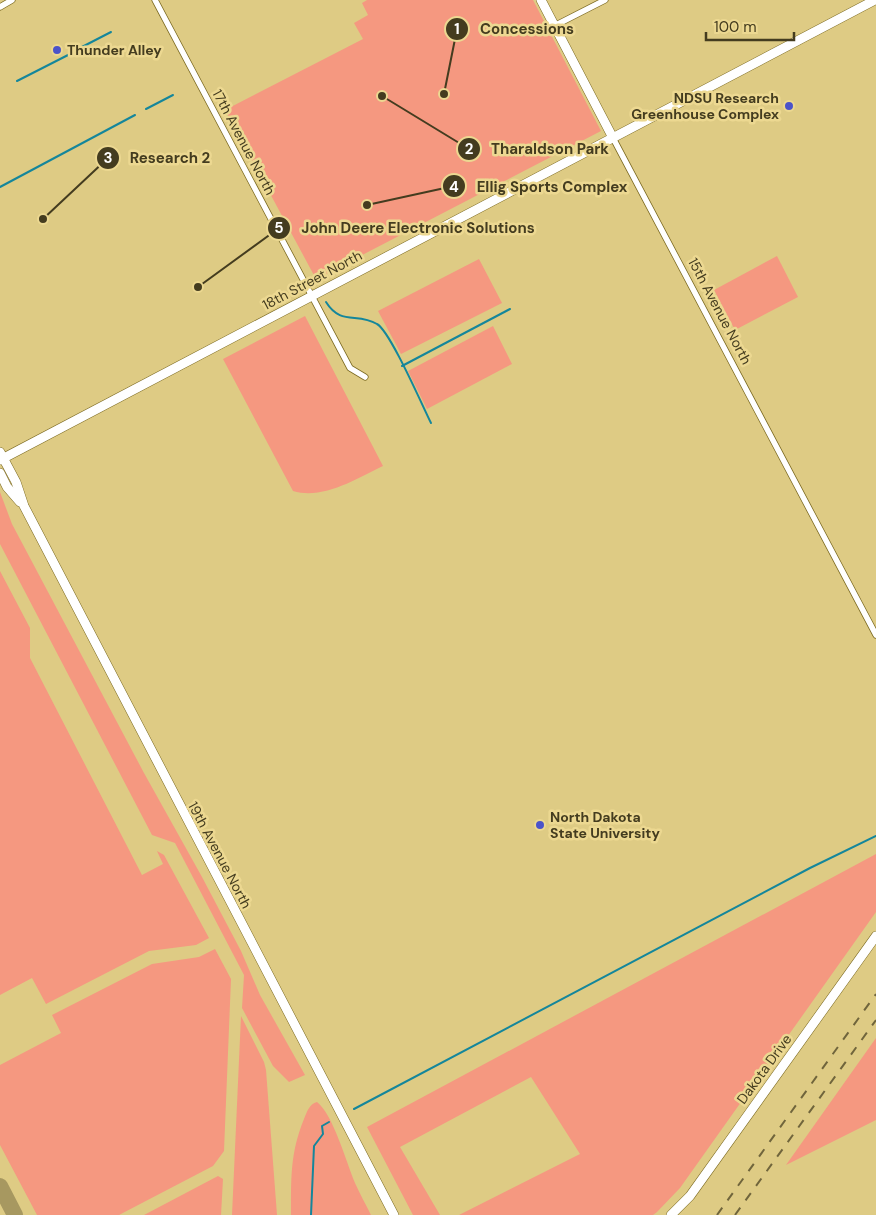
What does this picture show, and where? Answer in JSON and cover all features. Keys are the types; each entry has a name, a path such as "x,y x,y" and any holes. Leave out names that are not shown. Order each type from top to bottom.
{"street":[{"path":"0,6 12,0"},
{"name":"17th Avenue North","path":"155,0 350,368 365,377"},
{"name":"15th Avenue North","path":"541,0 876,635"},
{"path":"554,26 605,0"},
{"name":"18th Street North","path":"1,457 875,0"},
{"name":"19th Avenue North","path":"1,457 16,482 24,506 394,1215"},
{"name":"19th Avenue North","path":"0,474 7,487 24,506"},
{"name":"Dakota Drive","path":"671,1215 690,1196 876,936"}],"shaded area":[{"path":"367,0 533,0 601,131 316,279 225,110 363,39 354,23 368,15 362,3"},
{"path":"777,256 798,297 735,330 714,290"},
{"path":"479,259 502,303 401,354 378,311"},
{"path":"305,316 383,466 339,487 316,493 293,491 223,359"},
{"path":"493,326 512,364 427,409 408,371"},
{"path":"0,492 12,524 241,951 260,995 305,1075 289,1082 273,1066 242,1008 244,975 175,843 152,835 0,544"},
{"path":"0,571 30,628 30,658 142,875 163,864 157,851 164,855 209,938 196,945 149,951 46,1004 32,978 0,995"},
{"path":"876,854 876,912 680,1188 657,1212 653,1215 459,1215 580,1154 531,1077 400,1147 440,1215 413,1215 367,1127"},
{"path":"215,949 231,979 224,1151 213,1166 119,1215 37,1215 0,1145 0,1065 61,1033 52,1015 152,964 199,957"},
{"path":"241,1016 264,1062 266,1070 277,1215 232,1215"},
{"path":"876,1038 876,1120 786,1165"},
{"path":"317,1102 329,1117 355,1183 371,1215 291,1215 291,1178 296,1143 307,1111 310,1106"},
{"path":"218,1176 223,1179 221,1215 144,1215"}],"waterway":[{"path":"78,49 111,32"},
{"path":"17,81 70,54"},
{"path":"146,109 173,95"},
{"path":"0,187 135,115"},
{"path":"326,302 337,314 370,321 377,324 383,330 390,340 431,423"},
{"path":"402,366 510,309"},
{"path":"354,1109 810,868 876,836"},
{"path":"311,1215 314,1146 323,1134 322,1126 329,1122"}],"taxiway":[{"path":"0,1186 15,1215"}],"railway":[{"path":"717,1215 876,994"},
{"path":"735,1215 876,1020"}],"place":[{"name":"Thunder Alley","path":"57,50"},
{"name":"Concessions","path":"444,94"},
{"name":"Tharaldson Park","path":"382,96"},
{"name":"NDSU Research Greenhouse Complex","path":"789,106"},
{"name":"Ellig Sports Complex","path":"367,205"},
{"name":"Research 2","path":"43,219"},
{"name":"John Deere Electronic Solutions","path":"198,287"},
{"name":"North Dakota State University","path":"540,825"}]}
